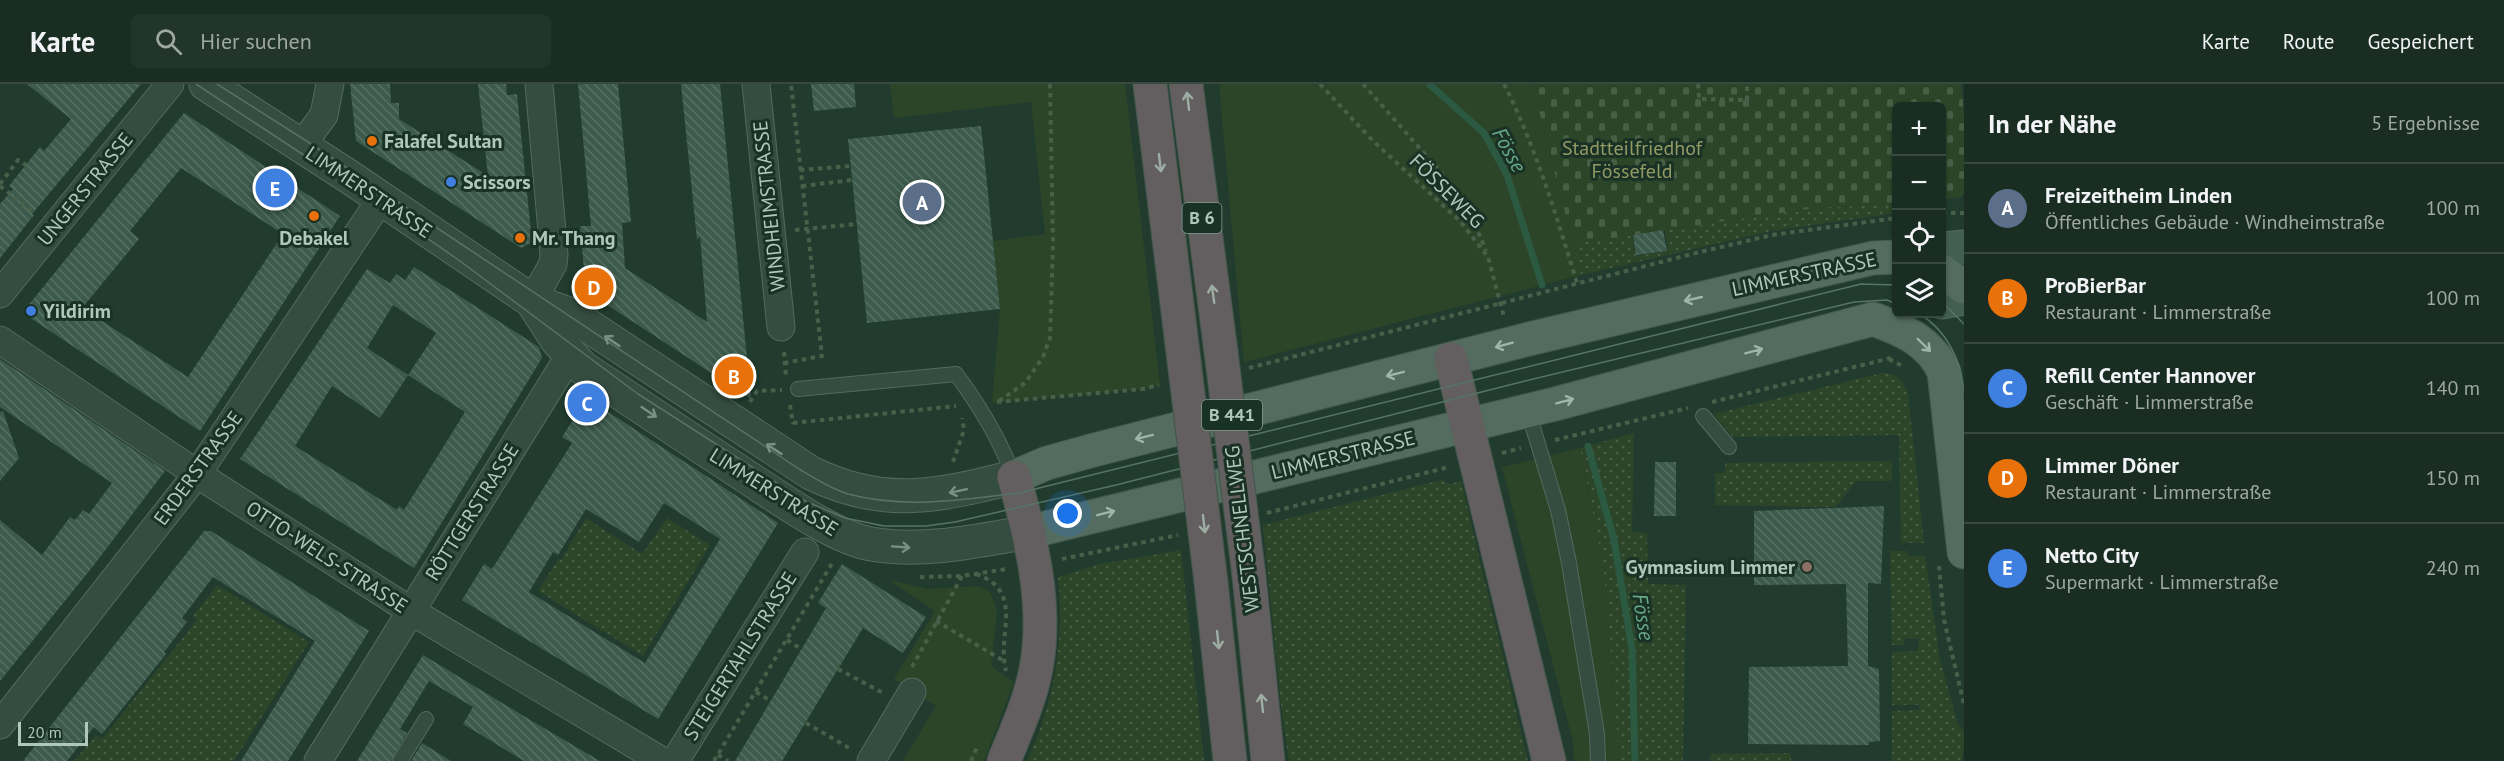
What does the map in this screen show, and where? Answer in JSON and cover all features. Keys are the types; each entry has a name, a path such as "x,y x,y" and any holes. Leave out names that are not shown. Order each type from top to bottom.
{"highway":[{"name":"WESTSCHNELLWEG","path":"1150,84 1211,582 1230,761"},
{"name":"WESTSCHNELLWEG","path":"1186,84 1233,360 1249,576 1268,761"},
{"path":"1451,359 1549,761"},
{"path":"991,753 1028,698 1040,633 1037,585 1029,532 1014,477"}],"main road":[{"path":"1946,248 1964,246"},
{"name":"LIMMERSTRASSE","path":"1014,477 1047,463 1511,343 1889,256"},
{"path":"1946,274 1964,287"},
{"path":"1946,301 1964,298"},
{"path":"1885,316 1918,339 1939,361 1944,372 1964,552"},
{"name":"LIMMERSTRASSE","path":"1029,532 1528,410 1885,316"}],"street":[{"name":"UNGERSTRASSE","path":"0,294 170,84"},
{"name":"LIMMERSTRASSE","path":"206,84 532,301 572,315 811,473 830,483 855,491 914,497 952,493 1014,477"},
{"path":"301,146 324,115 330,84"},
{"path":"532,301 553,264 554,254 539,84"},
{"name":"WINDHEIMSTRASSE","path":"756,84 781,327"},
{"name":"ERDERSTRASSE","path":"0,725 197,474 381,199"},
{"name":"LIMMERSTRASSE","path":"532,301 557,340 583,368 797,510 844,535 868,544 904,548 934,547 1029,532"},
{"name":"OTTO-WELS-STRASSE","path":"0,340 197,474 411,611 662,761"},
{"name":"RÖTTGERSTRASSE","path":"318,761 570,355"},
{"name":"STEIGERTAHLSTRASSE","path":"675,761 805,552"},
{"path":"871,761 908,699"}],"lane":[{"path":"798,389 956,374 978,404 1004,450 1014,477"},
{"path":"1528,410 1558,510 1569,563 1595,722 1598,761"},
{"path":"1703,416 1729,447"},
{"path":"400,761 426,719"}],"path":[{"path":"784,360 822,356 790,84"},
{"path":"998,402 1025,383 1043,357 1050,338 1053,244 1050,84"},
{"name":"FÖSSEWEG","path":"1320,84 1372,140 1460,221 1488,257 1511,343"},
{"path":"1363,84 1453,186 1470,212 1488,257"},
{"path":"1504,84 1525,126 1539,162 1577,283"},
{"path":"1698,84 1699,99 1747,100 1747,84"},
{"path":"26,165 18,160 0,185 54,227"},
{"path":"800,171 850,166"},
{"path":"802,186 852,180"},
{"path":"1946,213 1964,213"},
{"path":"1233,360 1501,302 1772,236 1892,219"},
{"path":"823,228 857,224"},
{"path":"793,423 1143,389 1160,385"},
{"path":"744,410 757,391 798,389"},
{"path":"714,761 838,555"},
{"path":"975,574 992,579 1000,591 1008,619 1004,661 1007,671 1002,682"},
{"path":"838,669 908,699 912,667 962,576"},
{"path":"936,621 1004,661"},
{"path":"787,640 801,649"},
{"path":"756,692 771,701"},
{"path":"806,723 871,761"},
{"path":"971,761 991,753"},
{"path":"718,755 728,761"}],"green space":[{"path":"890,84 1125,84 1160,385 1143,389 992,403 1000,309 993,241 1045,234 1031,102 894,118"},
{"path":"1219,84 1532,84 1581,275 1244,362"},
{"name":"Stadtteilfriedhof Fössefeld","path":"1532,84 1961,84 1964,113 1964,194 1957,198 1946,199 1946,102 1892,102 1892,203 1799,210 1572,244"},
{"path":"1892,203 1892,214 1771,231 1581,275 1572,244 1632,235 1636,256 1668,251 1665,230 1799,210"},
{"path":"1882,373 1892,374 1898,378 1908,393 1924,543 1901,543 1899,435 1733,437 1713,414"},
{"path":"1634,433 1632,532 1647,533 1648,584 1686,585 1683,761 1619,761 1604,572 1580,448"},
{"path":"1580,448 1604,572 1619,761 1574,761 1573,742 1502,467"},
{"path":"1892,461 1892,481 1856,481 1836,507 1715,505 1715,473 1725,473 1725,463"},
{"path":"1441,480 1450,484 1461,481 1528,761 1289,761 1281,705 1263,525"},
{"path":"586,518 642,554 667,518 710,545 643,656 538,591 558,559 561,560"},
{"path":"1181,550 1204,761 1027,761 1051,694 1055,671 1060,625 1058,577 1100,564"},
{"path":"1890,551 1908,551 1909,556 1925,556 1940,659 1958,725 1964,731 1961,761 1892,761 1892,711 1920,710 1919,705 1892,705 1892,652 1918,651 1919,639 1905,638 1904,645 1892,645"},
{"path":"889,580 927,589 979,586 990,592 997,611 991,666 1014,682 984,761 903,761 936,706 894,679 935,611"},
{"path":"217,585 309,642 234,761 74,761 96,735 102,739 197,620 193,616"},
{"path":"1791,753 1791,761 1710,761 1710,754"}],"building":[{"path":"27,84 141,84 32,214 34,215 0,258 0,204 13,189 9,186 40,147 44,151 71,119"},
{"path":"350,84 390,84 391,103 399,103 399,119 488,176 478,84 506,84 507,95 517,94 532,242 521,248 356,141"},
{"path":"578,84 618,84 631,222 622,223 625,268 707,322 700,236 697,240 681,84 720,84 751,399 586,291 580,226 591,226"},
{"path":"811,84 854,84 856,107 814,111"},
{"path":"184,113 340,216 200,431 29,317 27,307","holes":["181,168 283,234 188,377 82,308 139,239 130,231"]},
{"path":"981,126 1000,309 867,323 848,139"},
{"path":"1663,230 1667,251 1636,255 1633,235"},
{"path":"414,267 539,347 542,358 414,568 240,459 367,269 390,283 396,274 405,280","holes":["393,305 436,333 408,375 367,348","408,375 465,412 404,510 399,506 397,510 295,446 332,386 380,418"]},
{"path":"0,359 165,471 94,565 0,681 0,520 42,555 70,517 75,520 83,510 89,514 112,483 0,407"},
{"path":"587,398 778,523 658,719 462,600 484,564 492,569 572,443 562,437","holes":["664,503 720,539 645,663 529,592 553,552 558,555 586,509 639,542"]},
{"path":"3,411 19,458 0,481 0,412"},
{"path":"1655,462 1676,462 1676,516 1654,516"},
{"name":"Gymnasium Limmer","path":"1884,506 1881,584 1868,583 1868,666 1879,669 1880,741 1869,742 1869,745 1748,744 1749,667 1848,666 1846,584 1754,585 1754,511"},
{"path":"204,531 211,531 369,631 288,761 241,761 315,641 213,577 182,618 187,622 164,652 166,654 102,734 94,727 67,761 23,761"},
{"path":"842,564 926,617 903,653 863,628 782,761 735,761 826,608 818,603"},
{"path":"423,655 600,761 524,761 463,724 473,707 429,681 400,729 407,733 391,761 357,761"},
{"path":"422,743 451,761 411,761"}],"waterway":[{"name":"Fösse","path":"1429,84 1484,133 1507,175 1542,285"},
{"name":"Fösse","path":"1588,446 1614,540 1632,649 1635,761"}],"tram line":[{"path":"196,84 460,261 638,394 805,501 845,518 884,526 926,526 955,522 1116,485 1521,382 1854,302 1887,300 1892,302"},
{"path":"217,84 305,140 799,469 842,492 869,499 934,502 1019,493 1861,284 1892,285"},
{"path":"1946,306 1964,324"},
{"path":"1926,318 1938,329 1951,347 1960,369 1964,392"}],"place":[{"name":"Falafel Sultan","path":"372,141"},
{"name":"Scissors","path":"451,182"},
{"name":"Netto City","path":"275,188"},
{"name":"Freizeitheim Linden","path":"922,202"},
{"name":"Debakel","path":"314,216"},
{"name":"Mr. Thang","path":"520,238"},
{"name":"Limmer Döner","path":"594,287"},
{"name":"Yildirim","path":"31,311"},
{"name":"ProBierBar","path":"734,376"},
{"name":"Refill Center Hannover","path":"587,403"},
{"name":"Gymnasium Limmer","path":"1807,567"}]}
